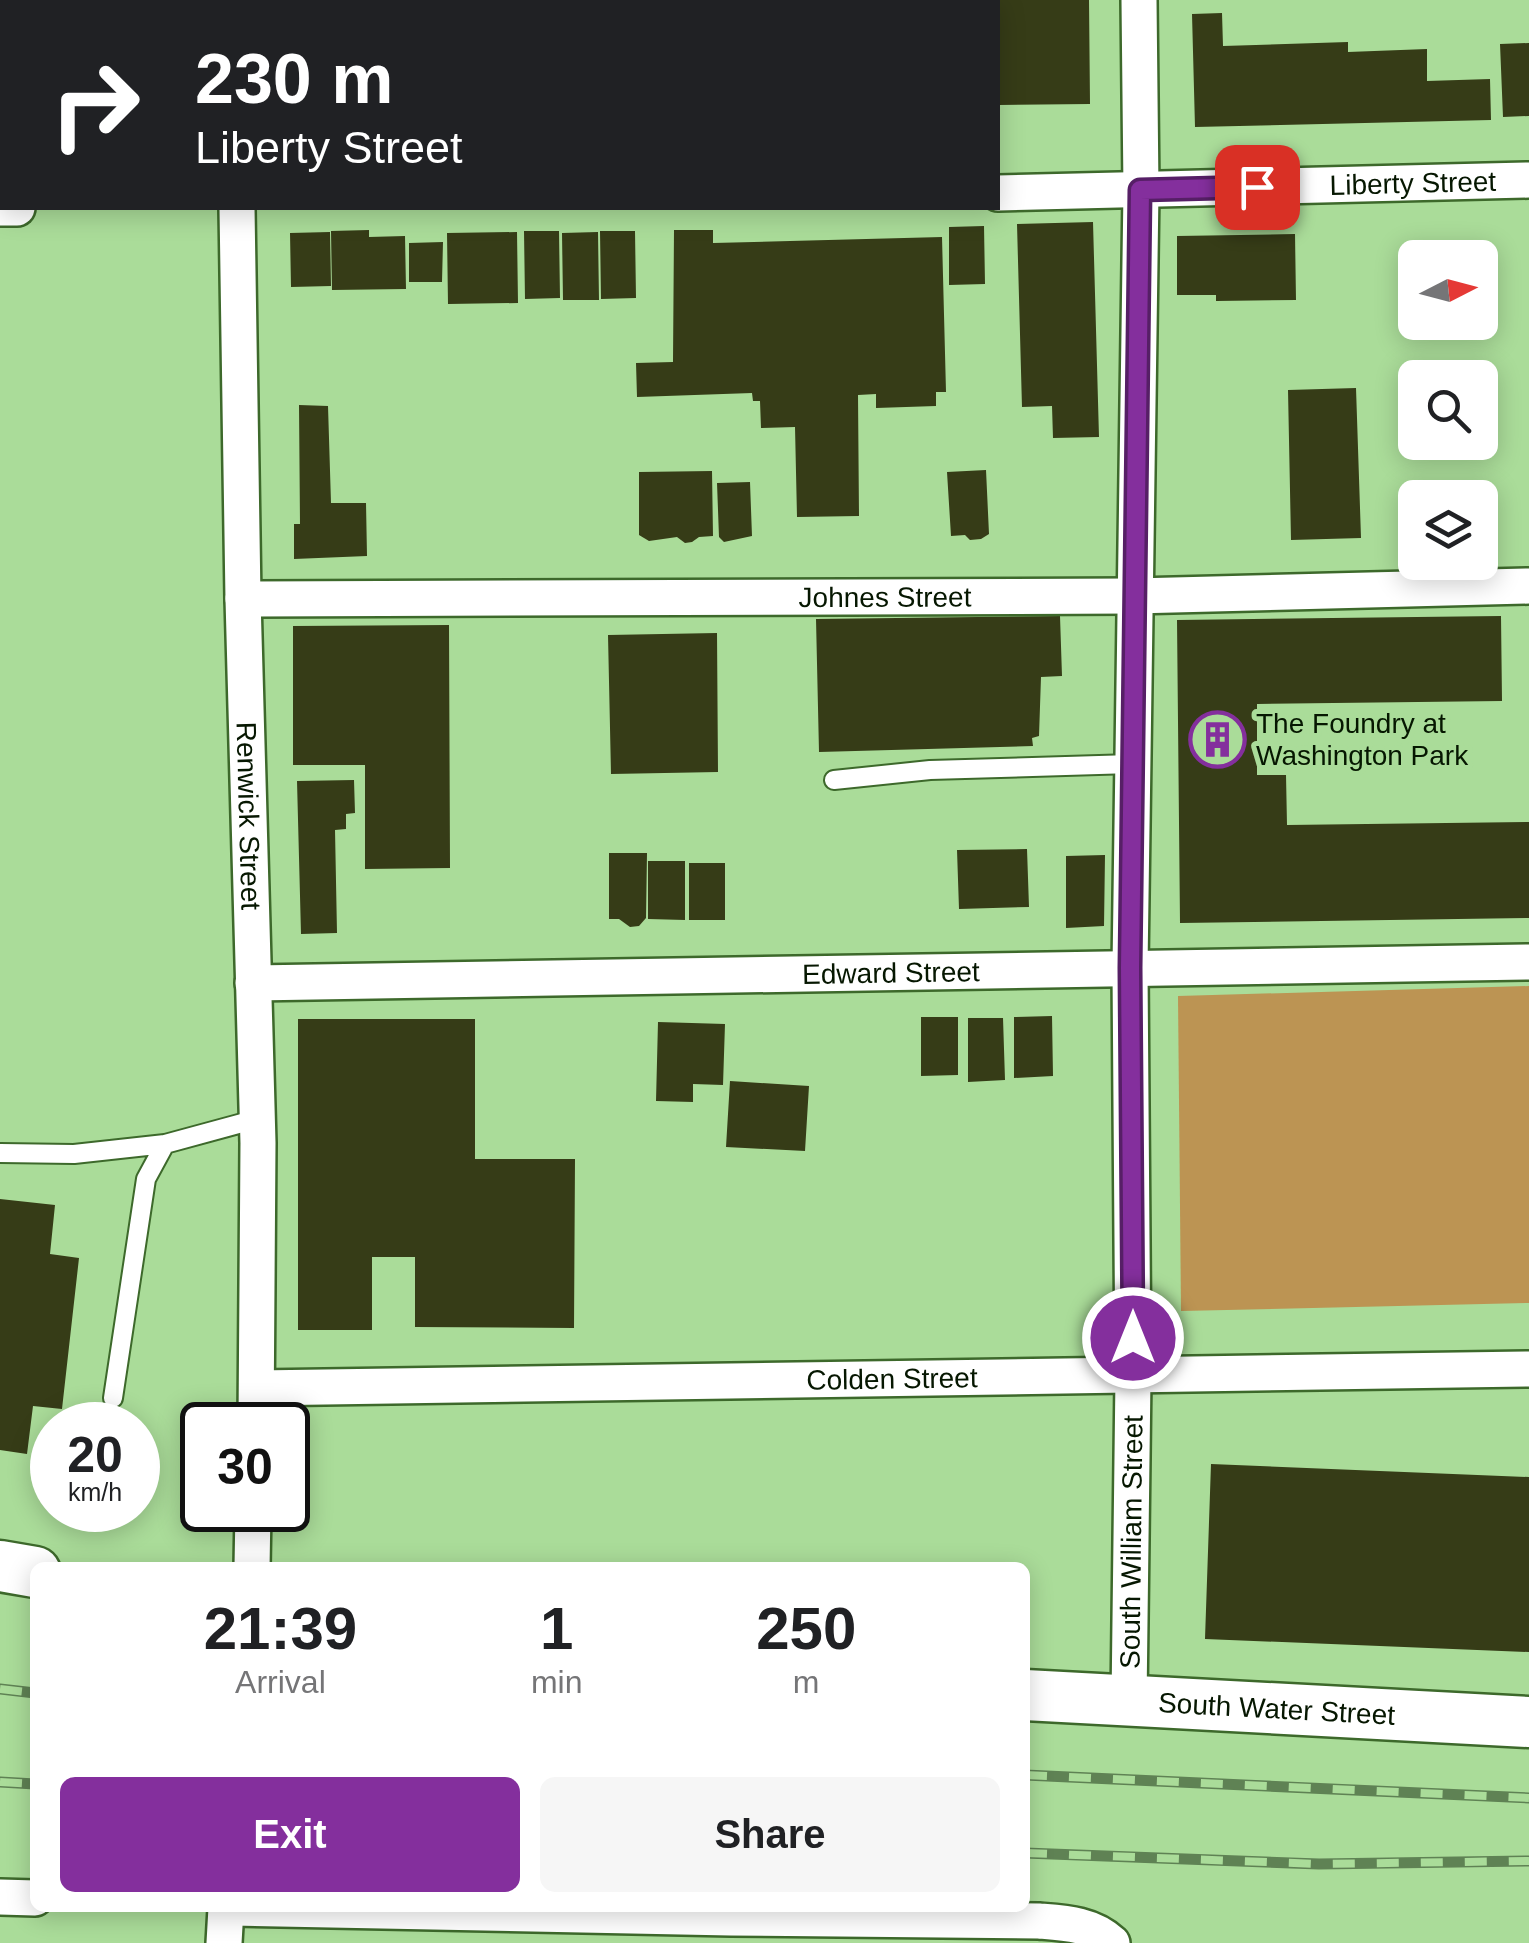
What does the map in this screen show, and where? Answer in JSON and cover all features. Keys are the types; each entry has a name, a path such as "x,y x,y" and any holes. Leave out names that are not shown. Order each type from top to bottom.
{"street":[{"name":"South William Street","path":"1129,1702 1133,1376 1130,968 1140,190 1138,0"},
{"name":"Liberty Street","path":"1000,193 1529,180"},
{"name":"Renwick Street","path":"237,210 242,600 257,1120 257,1402"},
{"name":"Johnes Street","path":"242,600 1134,596 1529,586"},
{"name":"Edward Street","path":"253,983 1529,962"},
{"name":"Colden Street","path":"257,1388 1529,1369"},
{"path":"252,1562 253,1532"},
{"path":"0,1566 30,1571"},
{"name":"South Water Street","path":"1030,1695 1529,1722"},
{"path":"0,1896 30,1898"},
{"path":"224,1943 229,1912"},
{"path":"318,1912 734,1931 1039,1920 1077,1925 1102,1933 1112,1943"}],"lane":[{"path":"834,780 930,770 1132,764"},
{"path":"0,1152 74,1154 164,1144 257,1120"},
{"path":"113,1398 146,1179 164,1144"}],"shaded area":[{"path":"1529,986 1529,1303 1181,1311 1178,996"}],"building":[{"path":"1000,0 1089,0 1090,104 1000,105"},
{"path":"1222,13 1223,46 1348,42 1348,52 1427,49 1427,81 1490,79 1491,120 1195,127 1192,14"},
{"path":"1529,43 1529,116 1503,117 1500,44"},
{"path":"1093,222 1099,437 1053,438 1052,406 1022,407 1017,224"},
{"path":"984,226 985,284 949,285 949,227"},
{"path":"369,230 369,237 405,236 406,289 332,290 331,231"},
{"path":"674,230 713,230 713,243 942,237 946,392 936,392 936,406 876,408 876,394 858,395 859,516 797,517 795,427 761,428 760,401 753,401 752,393 637,397 636,363 673,362"},
{"path":"524,231 559,231 560,298 525,299"},
{"path":"600,231 635,231 636,298 601,299"},
{"path":"330,232 331,286 291,287 290,233"},
{"path":"517,232 518,303 448,304 447,233"},
{"path":"598,232 599,300 563,300 562,233"},
{"path":"1295,234 1296,300 1216,301 1216,295 1177,295 1177,236"},
{"path":"443,242 442,282 409,282 409,243"},
{"path":"1356,388 1361,538 1291,540 1288,390"},
{"path":"299,405 328,406 331,503 366,503 367,556 294,559 294,524 300,524"},
{"path":"986,470 989,534 970,540 965,535 951,536 947,472"},
{"path":"712,471 713,536 685,543 677,537 649,541 639,535 639,472"},
{"path":"750,482 752,536 724,542 719,537 717,483"},
{"path":"1060,616 1062,676 1041,677 1039,736 1032,738 1033,746 819,752 816,619"},
{"name":"The Foundry at Washington Park","path":"1501,616 1502,701 1257,704 1257,775 1286,775 1287,825 1529,822 1529,918 1180,923 1177,620"},
{"path":"449,625 450,868 365,869 365,765 293,765 293,626"},
{"path":"717,633 718,772 611,774 608,635"},
{"path":"354,780 355,813 346,814 346,829 335,830 337,933 301,934 297,781"},
{"path":"1027,849 1029,907 959,909 957,850"},
{"path":"609,853 647,853 646,918 639,926 630,927 619,919 609,919"},
{"path":"1105,855 1104,926 1066,928 1066,856"},
{"path":"648,861 685,861 685,920 648,919"},
{"path":"689,863 725,863 725,920 689,920"},
{"path":"1052,1016 1053,1076 1014,1078 1014,1017"},
{"path":"921,1017 958,1017 958,1075 921,1076"},
{"path":"968,1018 1003,1018 1005,1080 968,1082"},
{"path":"298,1019 475,1019 475,1159 575,1159 574,1328 415,1327 415,1257 372,1257 372,1330 298,1330"},
{"path":"658,1022 725,1024 723,1085 693,1084 693,1102 656,1101"},
{"path":"730,1081 809,1086 805,1151 726,1147"},
{"path":"0,1199 55,1205 50,1254 79,1258 63,1402 30,1402 27,1454 0,1450"},
{"path":"1211,1464 1529,1477 1529,1652 1205,1639"}],"railway":[{"path":"0,1689 30,1692"},
{"path":"1030,1775 1529,1798"},
{"path":"0,1782 30,1784"},
{"path":"1030,1853 1319,1864 1529,1861"}],"place":[{"name":"The Foundry at Washington Park","path":"1217,739"}],"route":[{"path":"1133,1338 1130,968 1140,190 1257,187"}]}
